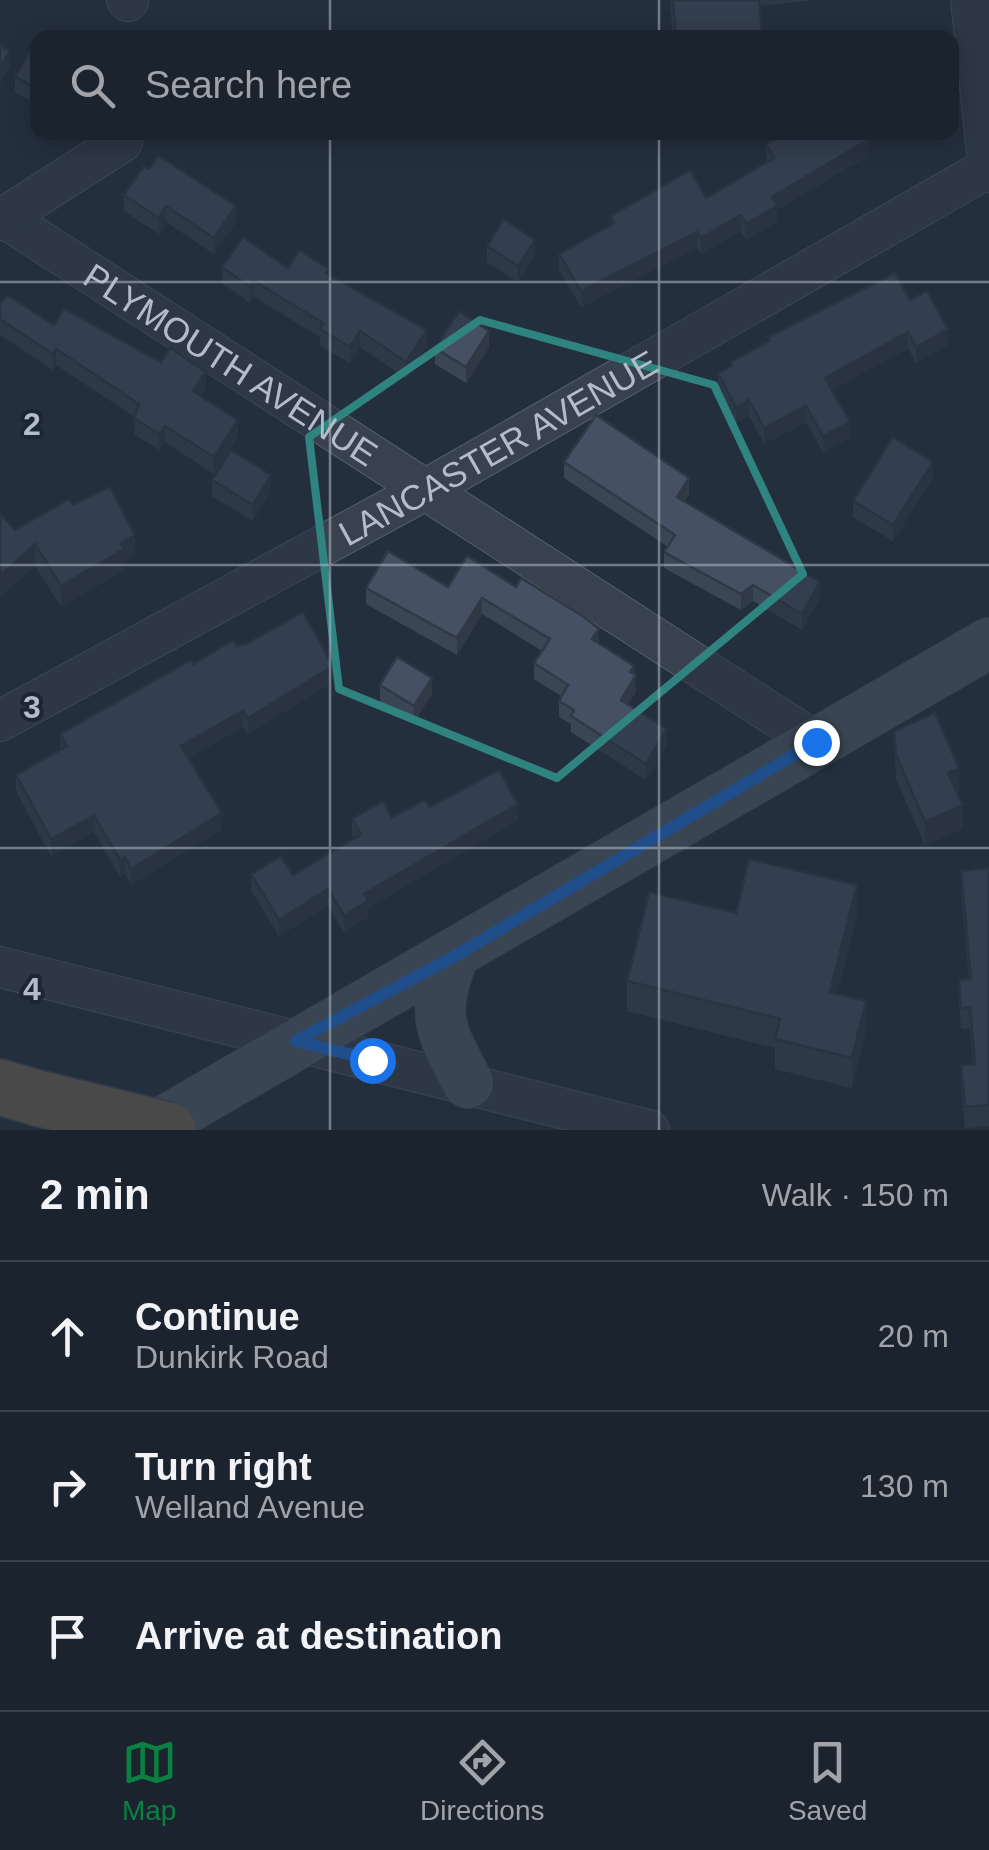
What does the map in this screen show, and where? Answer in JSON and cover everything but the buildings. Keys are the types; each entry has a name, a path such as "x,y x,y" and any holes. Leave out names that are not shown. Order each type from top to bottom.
{"highway":[{"path":"18,1092 168,1130"}],"main road":[{"path":"149,1130 296,1041 453,957 989,643"},
{"path":"453,957 440,992 438,1023 468,1083"}],"street":[{"path":"972,0 989,170"},
{"path":"1,217 122,142"},
{"name":"LANCASTER AVENUE","path":"0,721 425,490 989,170"},
{"name":"PLYMOUTH AVENUE","path":"1,217 816,742"},
{"path":"0,967 649,1130"}],"highlighted area":[{"path":"480,320 714,385 803,574 557,778 339,689 309,437"}],"route":[{"path":"372,1060 296,1041 453,957 522,912 816,742"}]}
